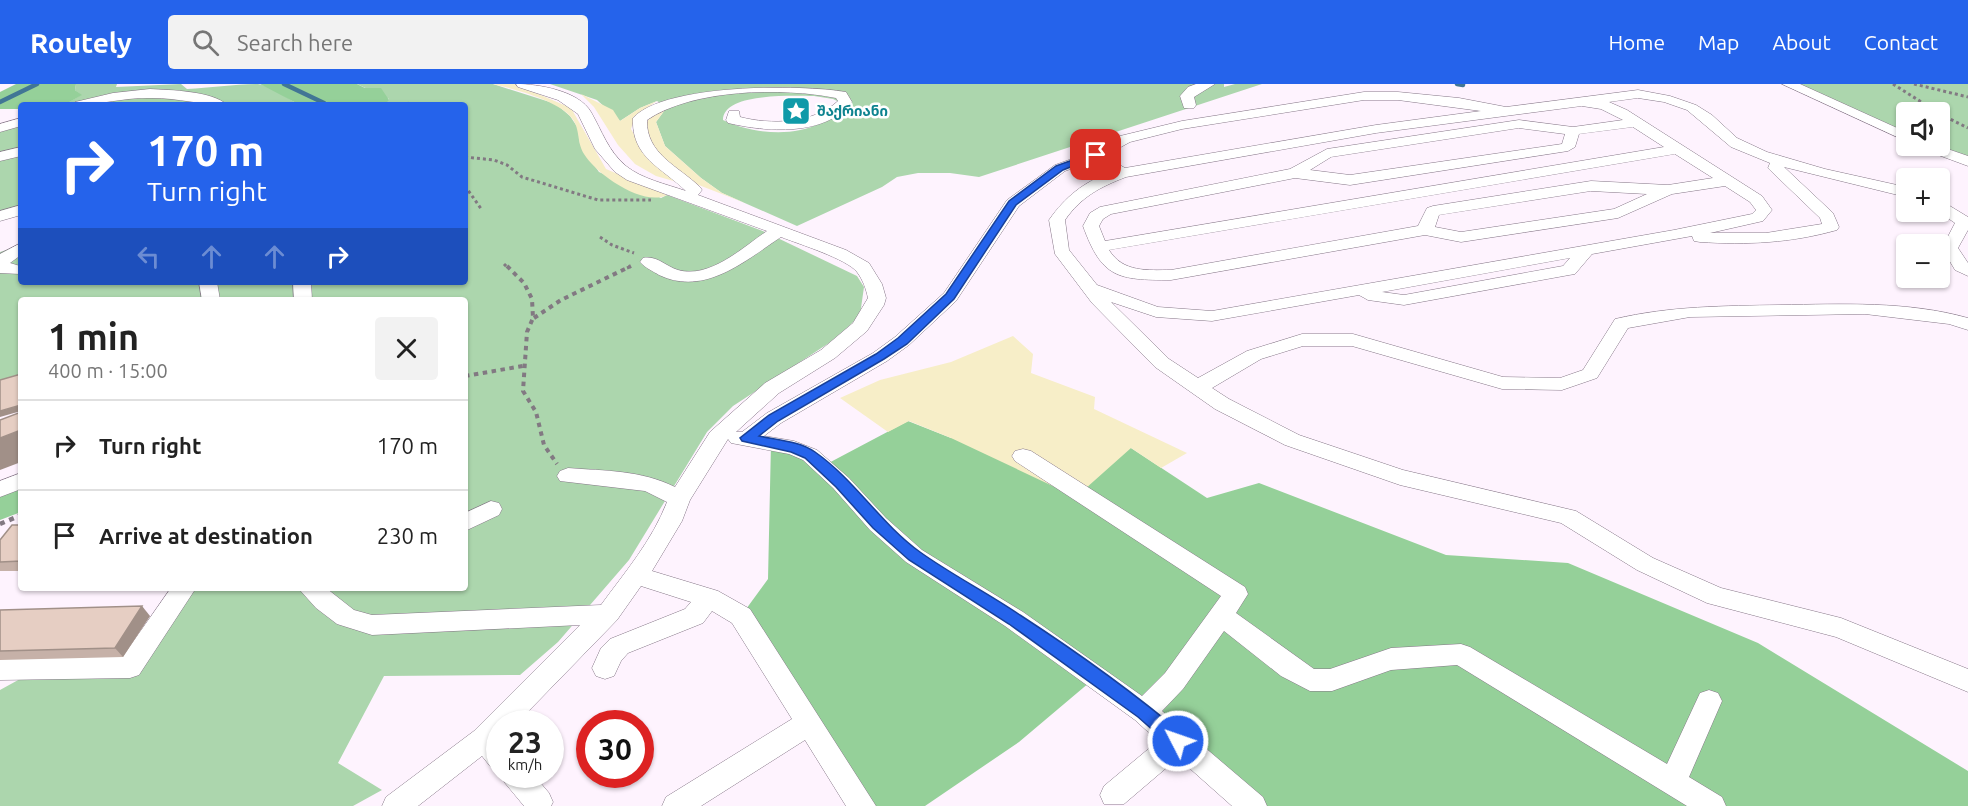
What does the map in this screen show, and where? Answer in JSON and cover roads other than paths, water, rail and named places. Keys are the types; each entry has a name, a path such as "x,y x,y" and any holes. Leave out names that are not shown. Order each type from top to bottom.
{"street":[{"path":"520,710 607,614 636,576 653,552 671,521 679,499 717,437 772,388 828,354 860,327 875,305 877,298 873,284 863,267 840,254 632,177 620,169 600,146 584,112 574,104 545,90 523,84"},
{"path":"1189,105 1187,96 1192,90 1208,84"},
{"path":"1789,84 1896,132"},
{"path":"682,194 694,190 652,156 645,148 638,129 640,118 656,107 686,98 769,89 826,90 841,95 845,102 839,110 823,117 772,126 755,126 733,120 734,114"},
{"path":"92,102 108,98 174,94 204,98 213,102"},
{"path":"1896,190 1778,161 1734,143 1718,131 1707,118 1692,108 1662,98 1638,94 1376,129 1122,173 1094,184 1073,197 1057,220 1061,250 1090,288 1162,363 1222,404 1292,440 1400,477 1568,517 1645,564 1716,596 1841,628 1968,681"},
{"path":"747,438 774,418 880,357 902,341 950,297 1013,203 1060,168 1096,155 1125,139 1182,125 1364,96 1398,96 1459,102 1503,111"},
{"path":"1090,288 1156,312 1212,316 1349,292 1404,300 1569,270 1586,251 1757,218 1764,210 1756,199 1636,122 1604,105 1578,101"},
{"path":"1295,173 1327,153 1485,129 1519,124 1573,131 1636,122"},
{"path":"0,128 18,123"},
{"path":"1573,131 1568,147 1362,179 1350,180 1295,173 1106,210 1096,216 1090,226 1098,247 1112,268 1133,275 1171,275 1425,230 1461,237 1618,213 1668,190"},
{"path":"1098,247 1677,149"},
{"path":"0,157 18,152"},
{"path":"1950,154 1968,161"},
{"path":"1096,155 1122,173"},
{"path":"1674,235 1752,241 1802,236 1831,227 1827,216 1776,168 1778,161"},
{"path":"1425,230 1433,211 1591,186 1668,190 1726,181"},
{"path":"0,216 18,211"},
{"path":"1950,212 1964,222 1950,248 1961,266 1968,271"},
{"path":"649,262 679,276 701,274 716,270 780,230"},
{"path":"14,270 4,269 1,261 18,250"},
{"path":"1197,387 1254,355 1302,340 1353,340 1502,383 1562,384 1590,374 1606,345 1622,323 1690,312 1865,309 1951,319 1968,324"},
{"path":"717,437 747,438 794,448 810,454 841,483 878,524 914,556 1014,619 1144,712 1252,806"},
{"path":"1023,456 1236,594 1174,681 1144,712"},
{"path":"568,476 629,480 650,484 679,499"},
{"path":"0,489 18,482"},
{"path":"468,521 491,509"},
{"path":"636,576 681,587 709,598 741,616 862,806"},
{"path":"0,669 130,667 182,591"},
{"path":"323,591 355,624 607,614"},
{"path":"605,668 610,654 619,646 644,634 694,616 709,598"},
{"path":"1221,615 1290,668 1310,680 1332,680 1360,668 1391,659 1461,654 1712,806"},
{"path":"1673,782 1708,701"},
{"path":"676,806 808,723"},
{"path":"1114,795 1178,741"},
{"path":"396,806 486,743"},
{"path":"526,788 539,802"}],"waterway":[{"path":"0,102 37,84"},
{"path":"284,84 322,102"},
{"path":"1457,84 1463,85"}],"place":[{"name":"შაქრიანი","path":"796,111"}]}
